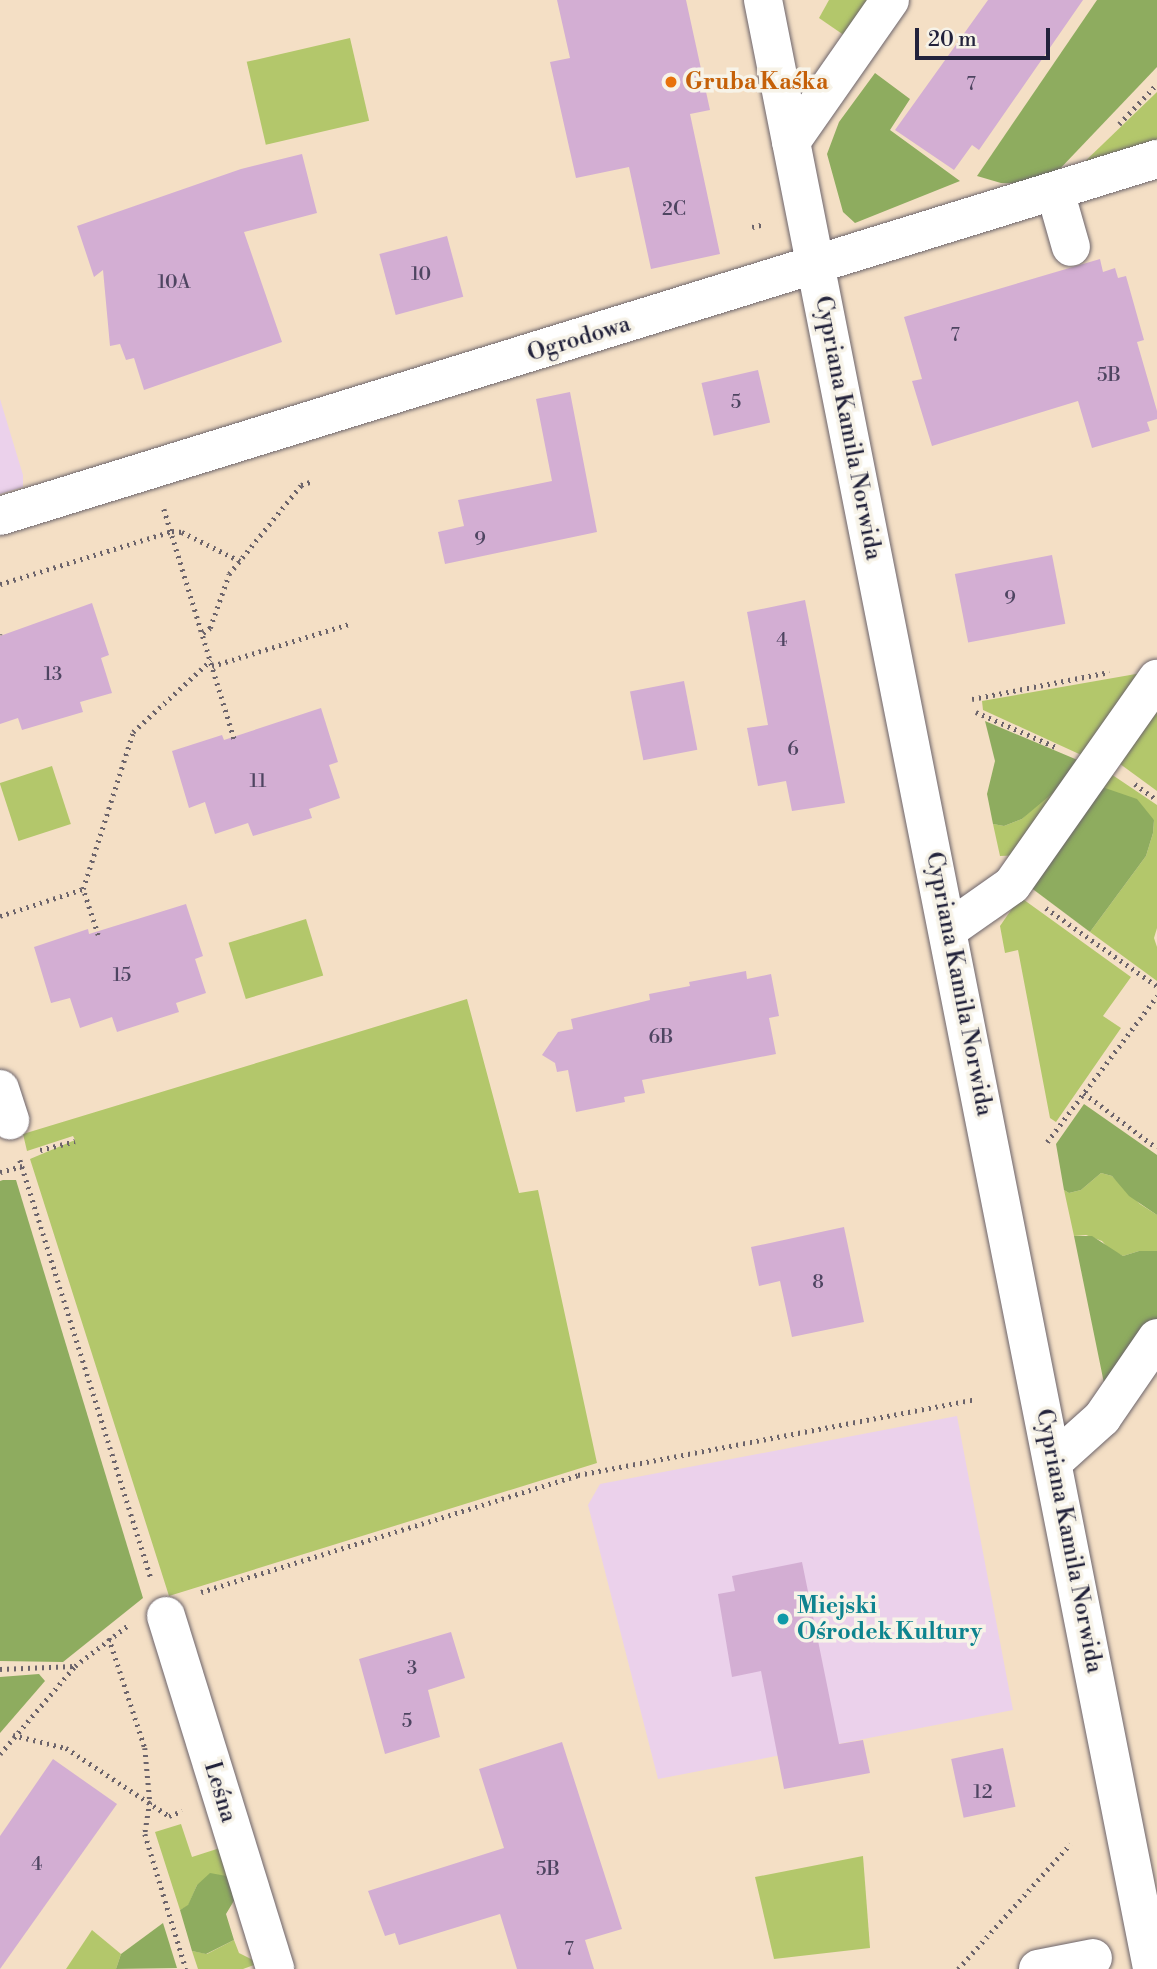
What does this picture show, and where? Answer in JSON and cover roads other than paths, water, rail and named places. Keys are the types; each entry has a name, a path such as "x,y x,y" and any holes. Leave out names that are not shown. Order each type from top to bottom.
{"street":[{"name":"Cypriana Kamila Norwida","path":"763,0 1152,1969"},
{"path":"791,142 890,0"},
{"name":"Ogrodowa","path":"0,516 1157,159"},
{"path":"1055,191 1071,247"},
{"path":"948,930 1012,885 1157,679"},
{"path":"1053,1462 1102,1418 1157,1338"},
{"name":"Leśna","path":"163,1610 275,1969"},
{"path":"1038,1969 1093,1958"}],"place":[{"name":"Gruba Kaśka","path":"671,82"},
{"name":"Miejski Ośrodek Kultury","path":"783,1619"}]}
